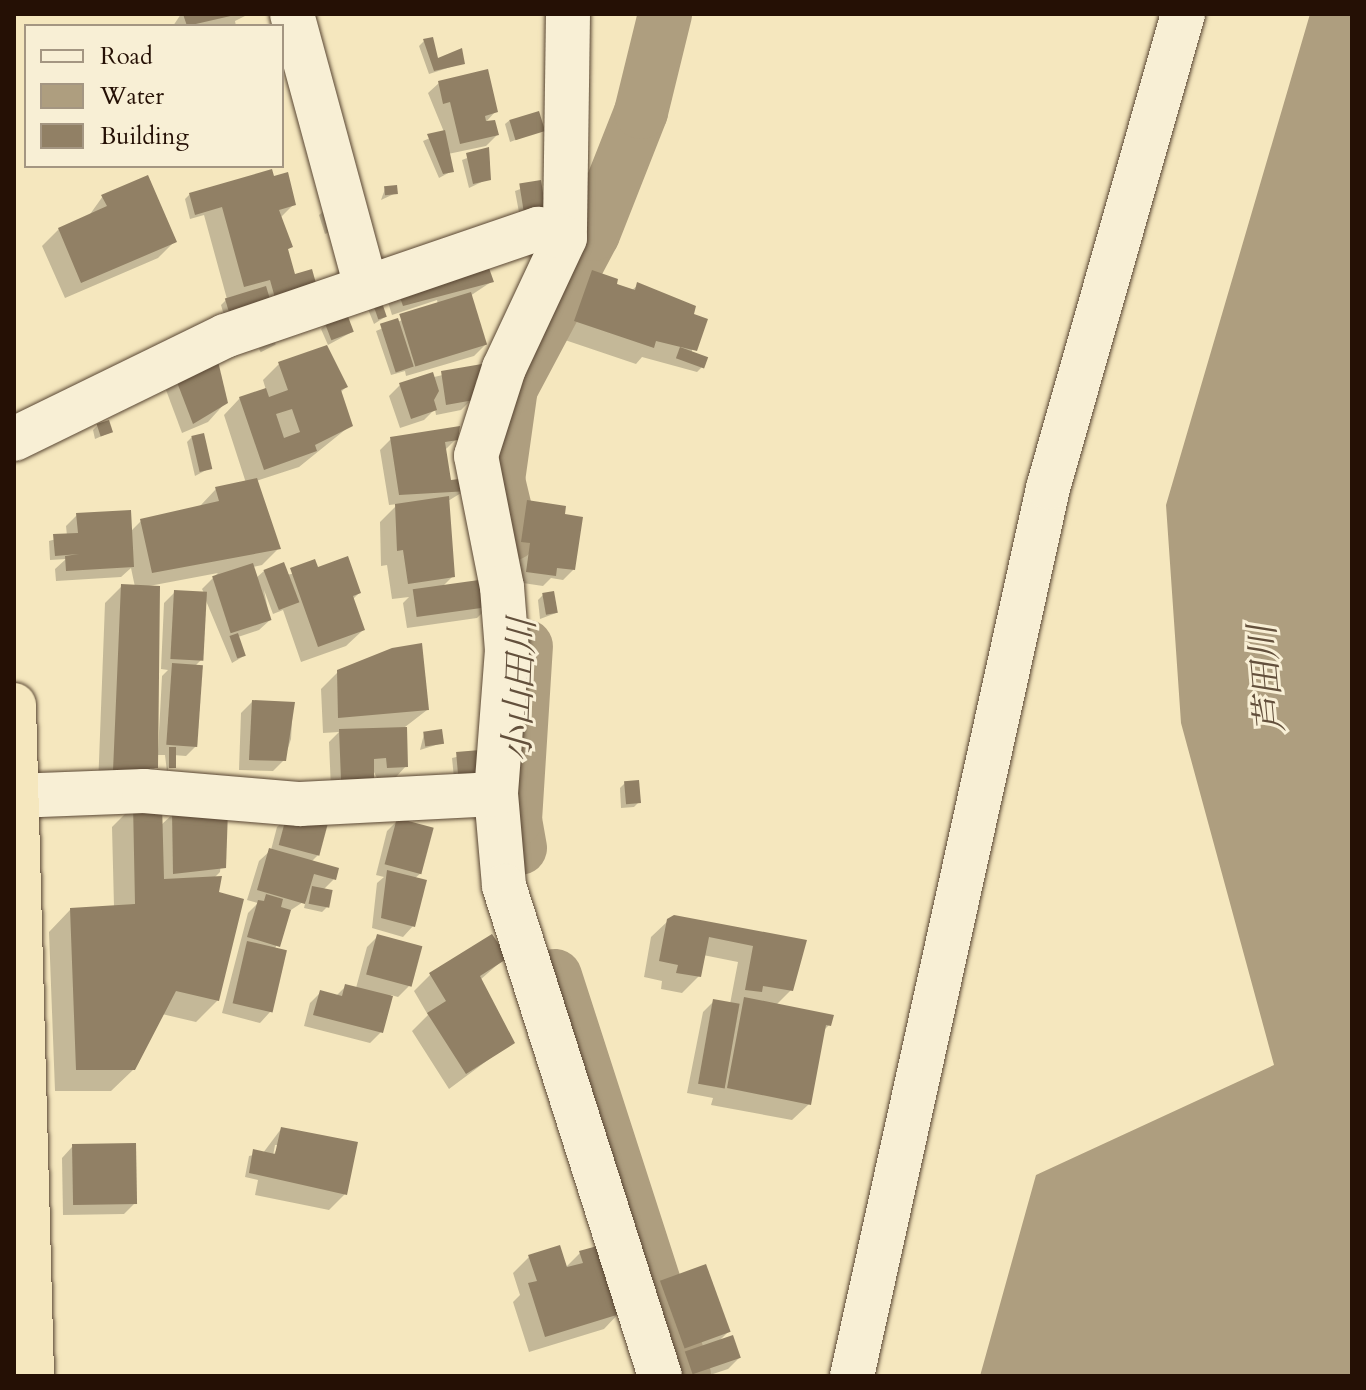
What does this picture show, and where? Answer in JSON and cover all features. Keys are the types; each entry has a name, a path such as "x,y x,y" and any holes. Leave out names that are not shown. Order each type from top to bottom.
{"highway":[{"path":"14,705 32,1376"}],"street":[{"path":"292,14 366,286"},
{"path":"568,14 565,238 504,368 476,456 502,587 507,650 496,794 504,886 660,1376"},
{"path":"852,1376 1048,488 1183,14"},
{"path":"14,439 225,336 331,303 366,286 538,229 565,238"},
{"path":"15,796 144,791 300,804 496,794"}],"water":[{"name":"芦田川","path":"1310,14 1352,14 1352,1376 980,1376 1036,1175 1274,1065 1181,723 1166,505"}],"building":[{"path":"183,14 235,14 196,24 186,24"},
{"path":"433,37 438,58 462,48 465,64 434,71 423,39"},
{"path":"488,69 498,112 485,116 486,121 495,120 499,135 460,144 450,102 443,104 438,81"},
{"path":"539,111 545,131 515,140 509,120"},
{"path":"445,130 454,172 443,174 427,134"},
{"path":"489,147 491,180 473,184 466,153"},
{"path":"272,169 274,176 288,172 296,205 279,210 293,247 288,249 295,274 312,269 319,294 277,305 270,280 244,287 222,207 195,215 189,193"},
{"path":"148,175 177,242 81,283 58,228 107,206 101,195"},
{"path":"541,180 547,216 525,219 519,183"},
{"path":"397,185 398,194 385,195 384,186"},
{"path":"485,257 494,282 403,306 396,286"},
{"path":"592,270 618,279 617,284 635,290 637,282 696,306 694,314 708,319 697,351 656,341 654,348 574,321"},
{"path":"266,286 272,306 231,319 225,299"},
{"path":"471,292 487,345 415,367 399,314"},
{"path":"379,294 387,317 378,320 370,297"},
{"path":"347,314 354,332 331,340 325,323"},
{"path":"398,318 414,367 396,372 380,324"},
{"path":"327,345 348,387 341,390 353,426 315,445 317,451 264,470 239,397 266,388 269,397 288,390 278,362","holes":["292,409 300,432 284,438 276,414"]},
{"path":"680,347 708,357 704,369 676,358"},
{"path":"217,357 228,403 193,424 175,377"},
{"path":"482,364 485,379 476,380 474,400 446,405 441,371"},
{"path":"433,372 439,391 434,400 437,410 411,419 399,383"},
{"path":"109,420 113,432 101,436 97,424"},
{"path":"460,426 458,440 445,442 451,480 467,478 469,491 399,495 390,437"},
{"path":"204,433 212,469 200,472 191,436"},
{"path":"257,478 281,549 152,573 140,519 219,501 215,487"},
{"path":"449,496 455,577 408,584 403,550 397,551 395,504"},
{"path":"527,500 566,506 565,514 583,517 575,570 557,568 556,576 526,572 530,543 521,542"},
{"path":"131,510 134,567 66,571 65,556 79,554 55,556 53,534 78,533 76,513"},
{"path":"348,556 361,593 353,596 365,630 318,647 290,568 315,559 318,567"},
{"path":"284,562 299,602 279,610 263,570"},
{"path":"253,563 272,620 231,633 212,576"},
{"path":"486,579 490,607 417,617 413,589"},
{"path":"121,584 160,586 158,768 150,768 149,773 113,771"},
{"path":"174,590 207,592 203,661 170,659"},
{"path":"554,591 558,613 546,615 542,593"},
{"path":"238,633 246,656 237,659 229,636"},
{"path":"422,643 429,710 338,718 337,670 392,648"},
{"path":"172,663 203,665 197,747 166,745"},
{"path":"252,700 295,702 286,761 249,760"},
{"path":"407,727 408,767 387,768 386,758 374,759 374,778 341,780 339,729"},
{"path":"442,729 444,744 425,746 423,732"},
{"path":"169,747 176,747 176,768 169,768"},
{"path":"480,750 482,773 458,775 456,752"},
{"path":"639,780 641,803 626,804 624,781"},
{"path":"133,803 162,803 164,879 222,876 219,892 244,899 219,1001 176,991 135,1070 76,1070 70,908 135,904"},
{"path":"228,810 226,868 173,874 172,812"},
{"path":"287,814 328,825 319,856 279,845"},
{"path":"397,818 434,828 421,874 385,864"},
{"path":"269,848 339,868 336,880 314,874 305,904 257,890"},
{"path":"387,870 427,880 415,927 381,918"},
{"path":"312,886 333,890 329,908 309,904"},
{"path":"266,894 283,899 281,907 291,910 280,947 247,937 258,900 264,901"},
{"path":"674,915 807,940 793,991 763,986 762,992 745,990 753,946 709,937 701,977 676,973 678,965 659,961 667,919"},
{"path":"377,934 422,946 412,987 366,975"},
{"path":"492,934 508,958 480,976 515,1043 466,1074 427,1013 446,1001 429,973"},
{"path":"247,941 287,950 273,1013 233,1003"},
{"path":"345,984 393,996 383,1033 313,1015 320,990 342,996"},
{"path":"744,997 834,1015 831,1026 826,1025 811,1105 727,1088"},
{"path":"713,999 740,1004 725,1088 698,1084"},
{"path":"281,1127 358,1142 347,1195 249,1173 253,1149 275,1154"},
{"path":"136,1143 137,1204 73,1205 72,1144"},
{"path":"560,1245 567,1267 583,1263 579,1251 601,1245 623,1313 545,1337 528,1283 537,1281 528,1255"},
{"path":"706,1264 731,1332 685,1348 660,1281"},
{"path":"733,1335 741,1358 693,1374 685,1352"}],"waterway":[{"name":"小山田川","path":"511,534 498,480 511,388 593,234 641,112 665,14"},
{"name":"小山田川","path":"520,848 515,820 526,646"},
{"name":"小山田川","path":"555,976 684,1376"}]}
